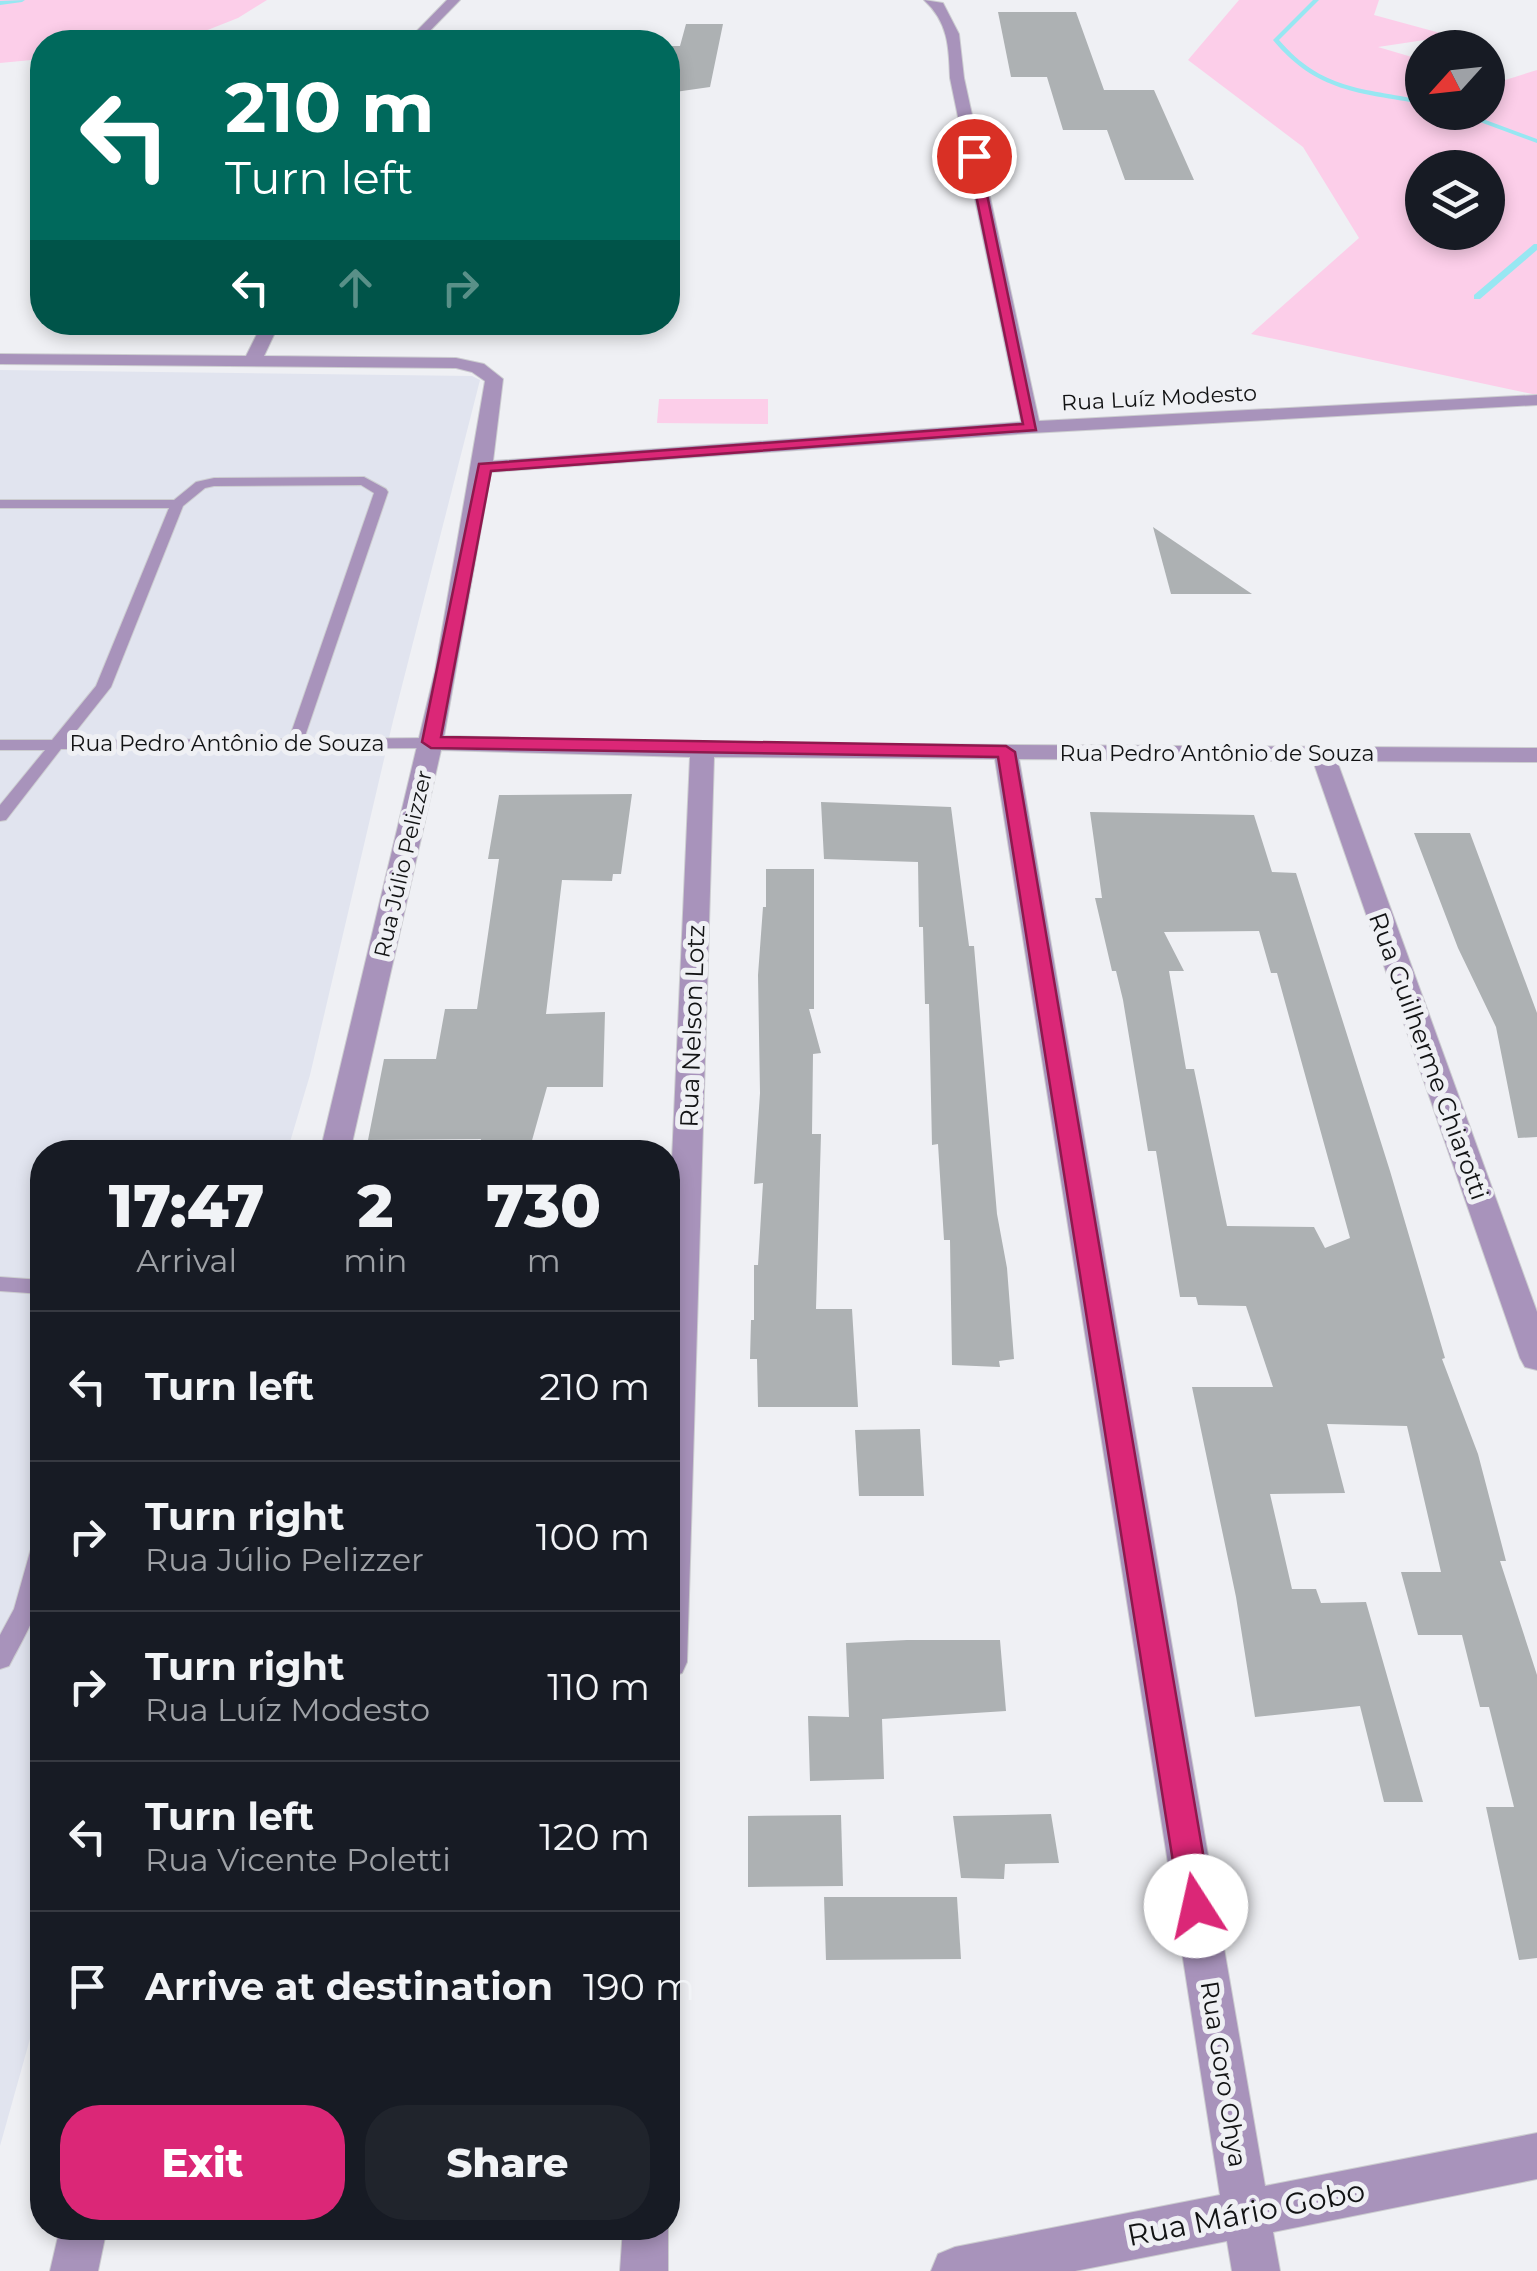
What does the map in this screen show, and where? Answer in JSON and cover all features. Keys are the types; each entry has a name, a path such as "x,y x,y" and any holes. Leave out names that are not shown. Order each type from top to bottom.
{"street":[{"path":"424,30 454,0"},
{"path":"930,0 940,5 952,30 957,78 1031,427"},
{"path":"0,359 252,360 265,335"},
{"name":"Rua Júlio Pelizzer","path":"252,360 456,363 478,368 494,379 484,468 431,742 338,1140"},
{"name":"Rua Luíz Modesto","path":"484,468 1031,427 1537,400"},
{"name":"Rua Pedro Antônio de Souza","path":"431,742 702,750 1537,755"},
{"name":"Rua Nelson Lotz","path":"680,1340 702,750"},
{"name":"Rua Goro Ohya","path":"1006,752 1256,2271"},
{"name":"Rua Guilherme Chiarotti","path":"1322,753 1537,1358"},
{"name":"Rua Mário Gobo","path":"954,2271 1537,2156"},
{"path":"74,2271 81,2240"},
{"path":"644,2271 645,2240"}],"lane":[{"path":"0,816 103,687 177,504 201,485 364,482 382,492 295,743"},
{"path":"0,504 177,504"},
{"name":"Rua Pedro Antônio de Souza","path":"0,745 431,742"},
{"path":"0,1284 30,1286"},
{"path":"0,1659 30,1596"}],"shaded area":[{"path":"0,0 267,0 238,18 208,30 30,30 30,60 0,63"},
{"path":"1239,0 1379,0 1374,15 1429,30 1405,30 1405,43 1378,47 1405,55 1405,130 1505,130 1505,80 1537,70 1537,395 1251,334 1359,238 1303,147 1188,60"},
{"path":"0,370 472,376 480,380 393,721 310,1075 291,1140 30,1140 30,2039 0,2146"},
{"path":"659,399 768,399 768,424 657,423"}],"building":[{"path":"998,12 1076,12 1104,90 1154,90 1194,180 1125,180 1107,130 1063,130 1047,77 1011,77"},
{"path":"686,24 723,24 710,87 680,91 680,46"},
{"path":"1153,527 1252,594 1171,594"},
{"path":"632,794 621,874 613,874 612,881 562,880 546,1014 605,1012 603,1087 547,1087 532,1140 368,1140 384,1059 436,1059 445,1009 477,1009 499,859 488,859 499,795"},
{"path":"821,802 951,807 969,946 974,946 997,1214 1007,1268 1014,1359 999,1361 1000,1367 952,1365 950,1240 944,1240 938,1144 932,1145 929,1004 925,1004 923,927 919,927 918,862 824,859"},
{"path":"1090,812 1254,815 1272,872 1296,873 1390,1171 1445,1358 1442,1359 1478,1454 1506,1561 1500,1561 1537,1675 1537,1958 1519,1960 1486,1807 1514,1807 1489,1707 1480,1707 1462,1635 1418,1635 1401,1572 1441,1572 1407,1426 1327,1424 1345,1493 1270,1494 1292,1589 1316,1589 1321,1603 1366,1602 1423,1802 1384,1802 1360,1706 1255,1717 1236,1597 1192,1387 1273,1387 1246,1306 1198,1305 1196,1297 1180,1297 1156,1151 1148,1151 1123,1000 1095,898 1102,898","holes":["1259,931 1271,973 1277,973 1350,1238 1325,1248 1314,1227 1227,1226 1194,1069 1186,1069 1169,971 1184,971 1164,932"]},
{"path":"1414,833 1470,833 1537,1013 1537,1137 1518,1138 1496,1027 1458,948"},
{"path":"766,869 814,869 814,1009 809,1009 821,1053 813,1054 812,1134 821,1134 816,1309 852,1309 858,1407 758,1407 757,1359 750,1359 763,1183 754,1184 760,1093 758,975"},
{"path":"920,1429 924,1496 859,1496 855,1430"},
{"path":"1000,1640 1006,1711 882,1719 884,1779 810,1781 808,1716 849,1717 846,1643"},
{"path":"1051,1814 1059,1863 1005,1864 1004,1879 961,1878 953,1816"},
{"path":"841,1815 843,1886 748,1887 748,1816"},
{"path":"824,1897 957,1897 961,1959 826,1960"}],"waterway":[{"path":"0,3 22,0"},
{"path":"1316,0 1276,40 1291,58 1324,80 1405,99"},
{"path":"1505,130 1537,141"},
{"path":"1477,297 1537,246"}],"route":[{"path":"974,156 1031,427 484,468 431,742 702,750 1006,752 1196,1906"}]}
